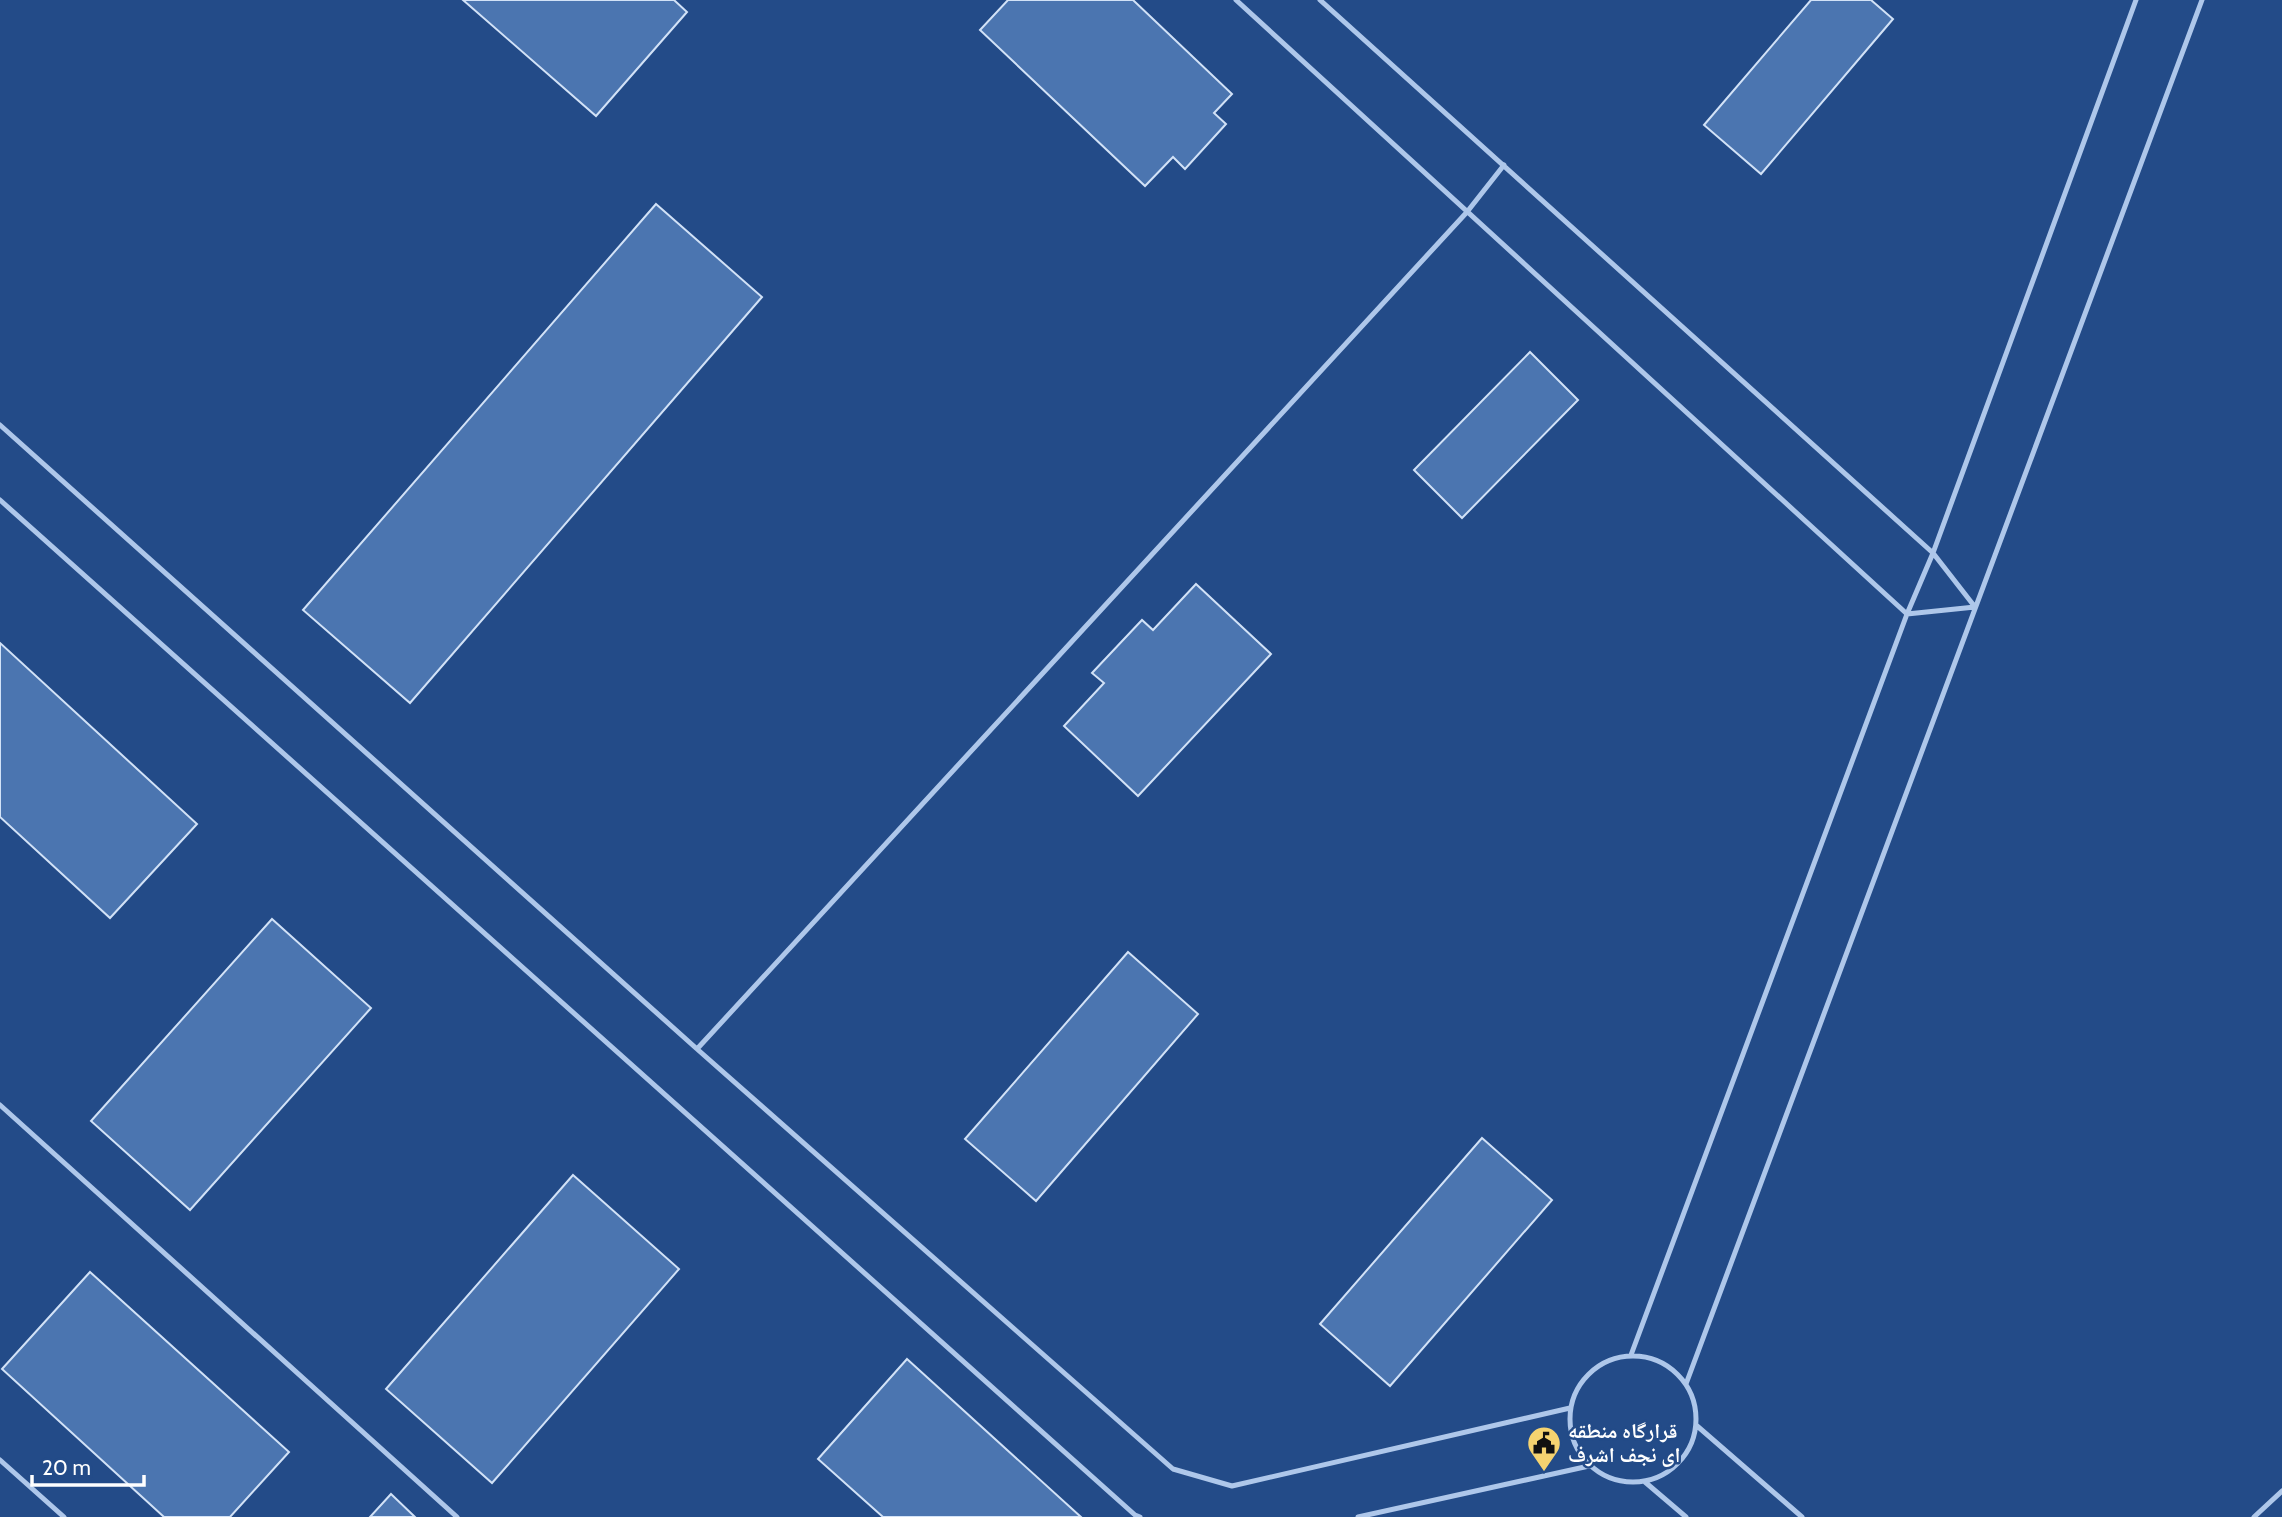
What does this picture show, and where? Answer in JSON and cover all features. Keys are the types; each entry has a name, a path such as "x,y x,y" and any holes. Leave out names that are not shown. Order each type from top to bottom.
{"lane":[{"path":"1236,0 1907,614 1975,607"},
{"path":"1320,0 1933,553 1975,607"},
{"path":"1631,1355 1907,614 1933,553 2136,0"},
{"path":"1686,1384 2202,0"},
{"path":"697,1049 1467,212 1504,165"},
{"path":"0,425 697,1049 1173,1469 1232,1486 1570,1408"},
{"path":"0,500 1140,1517"},
{"path":"0,1105 457,1517"},
{"path":"1631,1355 1653,1358 1671,1368 1686,1384 1695,1404 1696,1425 1691,1445 1680,1462 1665,1475 1646,1482 1625,1483 1606,1478 1589,1466 1577,1450 1570,1429 1570,1408 1577,1387 1591,1370 1610,1359 1631,1355"},
{"path":"1696,1425 1802,1517"},
{"path":"0,1460 64,1517"},
{"path":"1358,1517 1589,1466"},
{"path":"1646,1482 1686,1517"},
{"path":"2254,1517 2282,1491"}],"building":[{"path":"463,0 674,0 687,12 596,116"},
{"path":"1008,0 1133,0 1232,94 1214,113 1226,124 1185,169 1173,157 1145,186 980,30"},
{"path":"1811,0 1871,0 1893,19 1761,174 1704,125"},
{"path":"656,204 762,297 410,703 303,610"},
{"path":"1530,352 1578,400 1462,518 1414,470"},
{"path":"1196,584 1271,654 1138,796 1064,726 1104,683 1092,673 1142,620 1153,630"},
{"path":"0,643 197,824 110,918 0,817"},
{"path":"272,919 371,1008 190,1210 91,1121"},
{"path":"1128,952 1198,1014 1036,1201 965,1139"},
{"path":"1482,1138 1552,1200 1390,1386 1320,1324"},
{"path":"573,1175 679,1269 492,1483 386,1389"},
{"path":"90,1272 289,1452 230,1517 164,1517 2,1369"},
{"path":"907,1359 1081,1517 883,1517 818,1459"},
{"path":"391,1494 415,1517 370,1517"}],"place":[{"name":"قرارگاه منطقه ای نجف اشرف","path":"1544,1473"}]}
